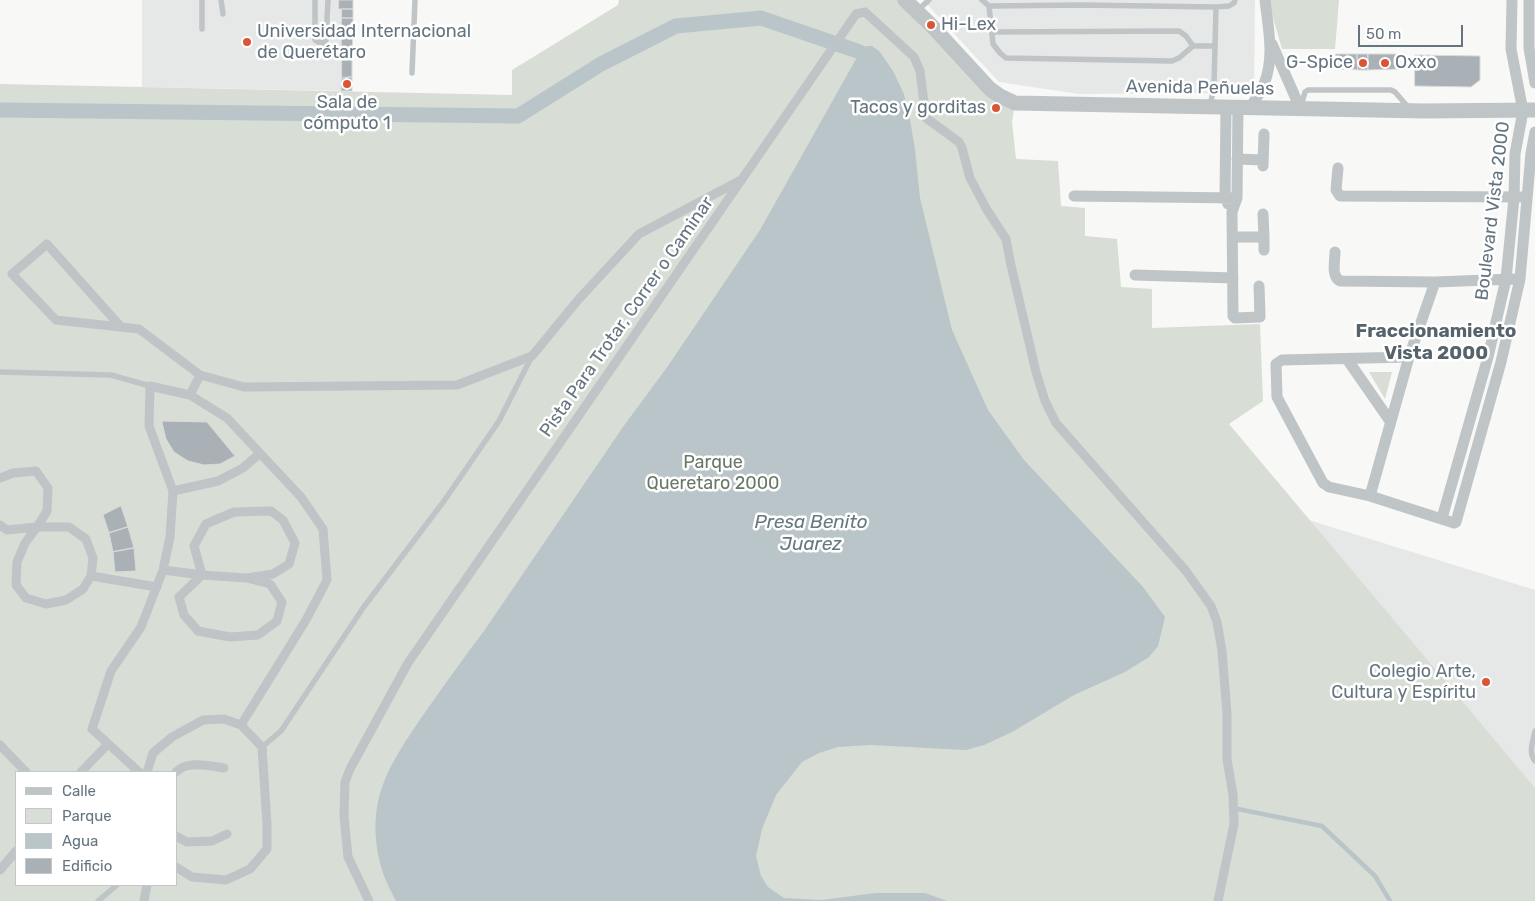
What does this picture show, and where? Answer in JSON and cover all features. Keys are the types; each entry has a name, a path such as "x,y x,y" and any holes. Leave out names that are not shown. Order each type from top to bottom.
{"street":[{"name":"Avenida Peñuelas","path":"905,0 918,11 990,89 1015,103 1411,111 1529,110"},
{"path":"1232,212 1225,198 1238,107 1264,85 1269,67 1270,39 1264,0"},
{"name":"Boulevard Vista 2000","path":"1512,0 1511,49 1529,110 1515,154 1514,202 1506,279 1488,357 1442,518 1454,523 1456,522 1501,362 1520,279 1531,211 1527,197 1535,132"},
{"path":"1530,0 1532,34 1529,48 1535,83"},
{"name":"Pista Para Trotar, Correr o Caminar","path":"369,901 348,857 344,816 345,782 350,769 408,663 856,14 865,12 914,57 920,71 925,115 928,121 950,134 961,146 970,178 987,210 1006,239 1036,372 1045,401 1056,423 1186,571 1211,606 1218,622 1227,714 1227,759 1233,796 1234,824 1218,901"},
{"path":"1270,39 1300,108"},
{"path":"1238,107 1237,198 1232,212 1235,318 1260,316 1259,286"},
{"path":"1237,159 1263,163 1264,134"},
{"path":"1338,168 1336,190 1340,196 1514,202 1527,197 1535,177"},
{"path":"120,326 47,244 12,274 56,320 139,329 200,375 244,387 457,385 532,356 578,300 639,234 743,178"},
{"path":"1074,196 1237,198"},
{"path":"1514,202 1531,211"},
{"path":"1263,214 1264,250"},
{"path":"1233,238 1264,237"},
{"path":"1335,252 1334,276 1340,281 1435,282 1520,279"},
{"path":"1135,275 1233,278"},
{"path":"1370,496 1409,357 1435,282"},
{"path":"1409,357 1282,360 1276,364 1277,397 1324,483 1329,487 1370,496 1442,518"},
{"path":"1488,357 1501,362"},
{"path":"1347,359 1390,421"},
{"path":"190,395 200,375"},
{"path":"138,771 92,729 112,671 141,628 164,570 170,537 173,491 148,426 150,386 190,395 228,418 300,497 323,529 327,580 306,620 241,725"},
{"path":"1466,434 1479,438"},
{"path":"173,491 218,481 243,468 259,454"},
{"path":"0,478 13,473 36,471 48,488 47,511 37,527 25,542 17,562 16,585 26,598 46,604 66,600 83,589 91,576 93,558 86,539 69,527 37,527 7,530 0,525"},
{"path":"202,575 194,546 206,524 234,512 270,511 283,520 295,543 289,564 274,574 247,578"},
{"path":"164,570 247,578 270,584 282,602 277,622 258,635 230,637 198,631 184,615 179,597 202,575"},
{"path":"91,576 157,587"},
{"path":"147,771 153,753 172,737 203,720 224,719 241,725 262,748 267,824 266,849 250,869 226,880 192,877 178,868"},
{"path":"82,771 108,744"},
{"path":"0,745 25,771"},
{"path":"177,771 180,768 200,764 224,768"},
{"path":"178,837 187,842 212,841 227,834"},
{"path":"0,870 15,852"},
{"path":"144,901 147,886"}],"lane":[{"path":"202,0 202,29"},
{"path":"221,0 223,14"},
{"path":"315,0 315,40 324,43 326,40 328,0"},
{"path":"412,73 415,0"},
{"path":"918,11 929,0"},
{"path":"982,0 990,6 1216,7 1229,6 1235,0"},
{"path":"990,6 993,44 1006,58 1172,60 1179,58 1193,46 1214,46"},
{"path":"1210,107 1214,85 1216,7"},
{"path":"992,32 1179,31 1186,36 1193,46"},
{"path":"262,748 281,730 363,608 444,501 499,421 532,356"},
{"path":"0,372 111,375 150,386"},
{"path":"1535,731 1530,751 1535,761"},
{"path":"98,901 116,886"}],"shaded area":[{"name":"Universidad Internacional de Querétaro","path":"142,0 353,0 352,91 142,87"},
{"path":"923,0 1255,0 1254,93 1079,94 999,82"},
{"name":"Colegio Arte, Cultura y Espíritu","path":"1299,517 1535,590 1535,798"}],"green space":[{"name":"Parque Queretaro 2000","path":"619,0 907,0 990,89 1015,103 1012,122 1016,159 1058,161 1061,206 1085,208 1085,236 1117,239 1121,287 1152,289 1152,328 1260,324 1263,401 1229,424 1535,788 1535,901 0,901 0,84 512,95 512,70 618,5"},
{"path":"1268,0 1339,0 1335,49 1282,49"},
{"path":"1369,372 1392,372 1385,399"}],"water":[{"name":"Presa Benito Juarez","path":"867,46 872,46 880,52 893,71 904,94 915,150 920,198 952,330 988,410 1024,460 1143,587 1165,617 1158,646 1149,657 1125,672 1074,695 1012,732 984,745 966,750 871,745 838,747 819,753 802,762 776,795 762,829 756,856 761,876 768,887 784,898 821,900 876,893 925,893 947,901 396,901 382,870 377,846 376,824 378,804 383,785 391,767 426,711 484,631 760,230 860,52"}],"building":[{"path":"339,0 353,0 353,9 339,9"},
{"path":"342,9 353,9 353,18 342,18"},
{"path":"342,18 353,18 353,30 341,29"},
{"path":"341,29 353,30 352,54 342,53"},
{"path":"342,53 352,54 352,77 342,78"},
{"path":"1336,54 1347,54 1347,69 1336,70"},
{"path":"1347,54 1357,54 1358,70 1347,69"},
{"path":"1357,54 1368,54 1368,70 1358,70"},
{"path":"1368,54 1400,54 1400,69 1368,70"},
{"path":"1415,55 1480,56 1480,80 1471,87 1415,86"},
{"name":"Sala de cómputo 1","path":"352,77 352,91 341,91 342,78"},
{"path":"162,421 207,422 235,456 220,464 204,465 188,461 174,452 166,439"},
{"path":"121,506 128,527 109,533 103,515"},
{"path":"128,527 134,548 113,552 109,533"},
{"path":"134,548 136,571 115,572 113,552"}],"waterway":[{"path":"0,110 518,116 601,64 676,26 761,18 860,52"},
{"path":"1238,809 1322,826 1375,876 1390,901"}],"place":[{"name":"Hi-Lex","path":"931,25"},
{"name":"Universidad Internacional de Querétaro","path":"247,42"},
{"name":"G-Spice","path":"1363,63"},
{"name":"Oxxo","path":"1385,63"},
{"name":"Sala de cómputo 1","path":"347,84"},
{"name":"Tacos y gorditas","path":"996,108"},
{"name":"Colegio Arte, Cultura y Espíritu","path":"1486,682"}],"district":[{"name":"Fraccionamiento Vista 2000","path":"1436,343"}]}
